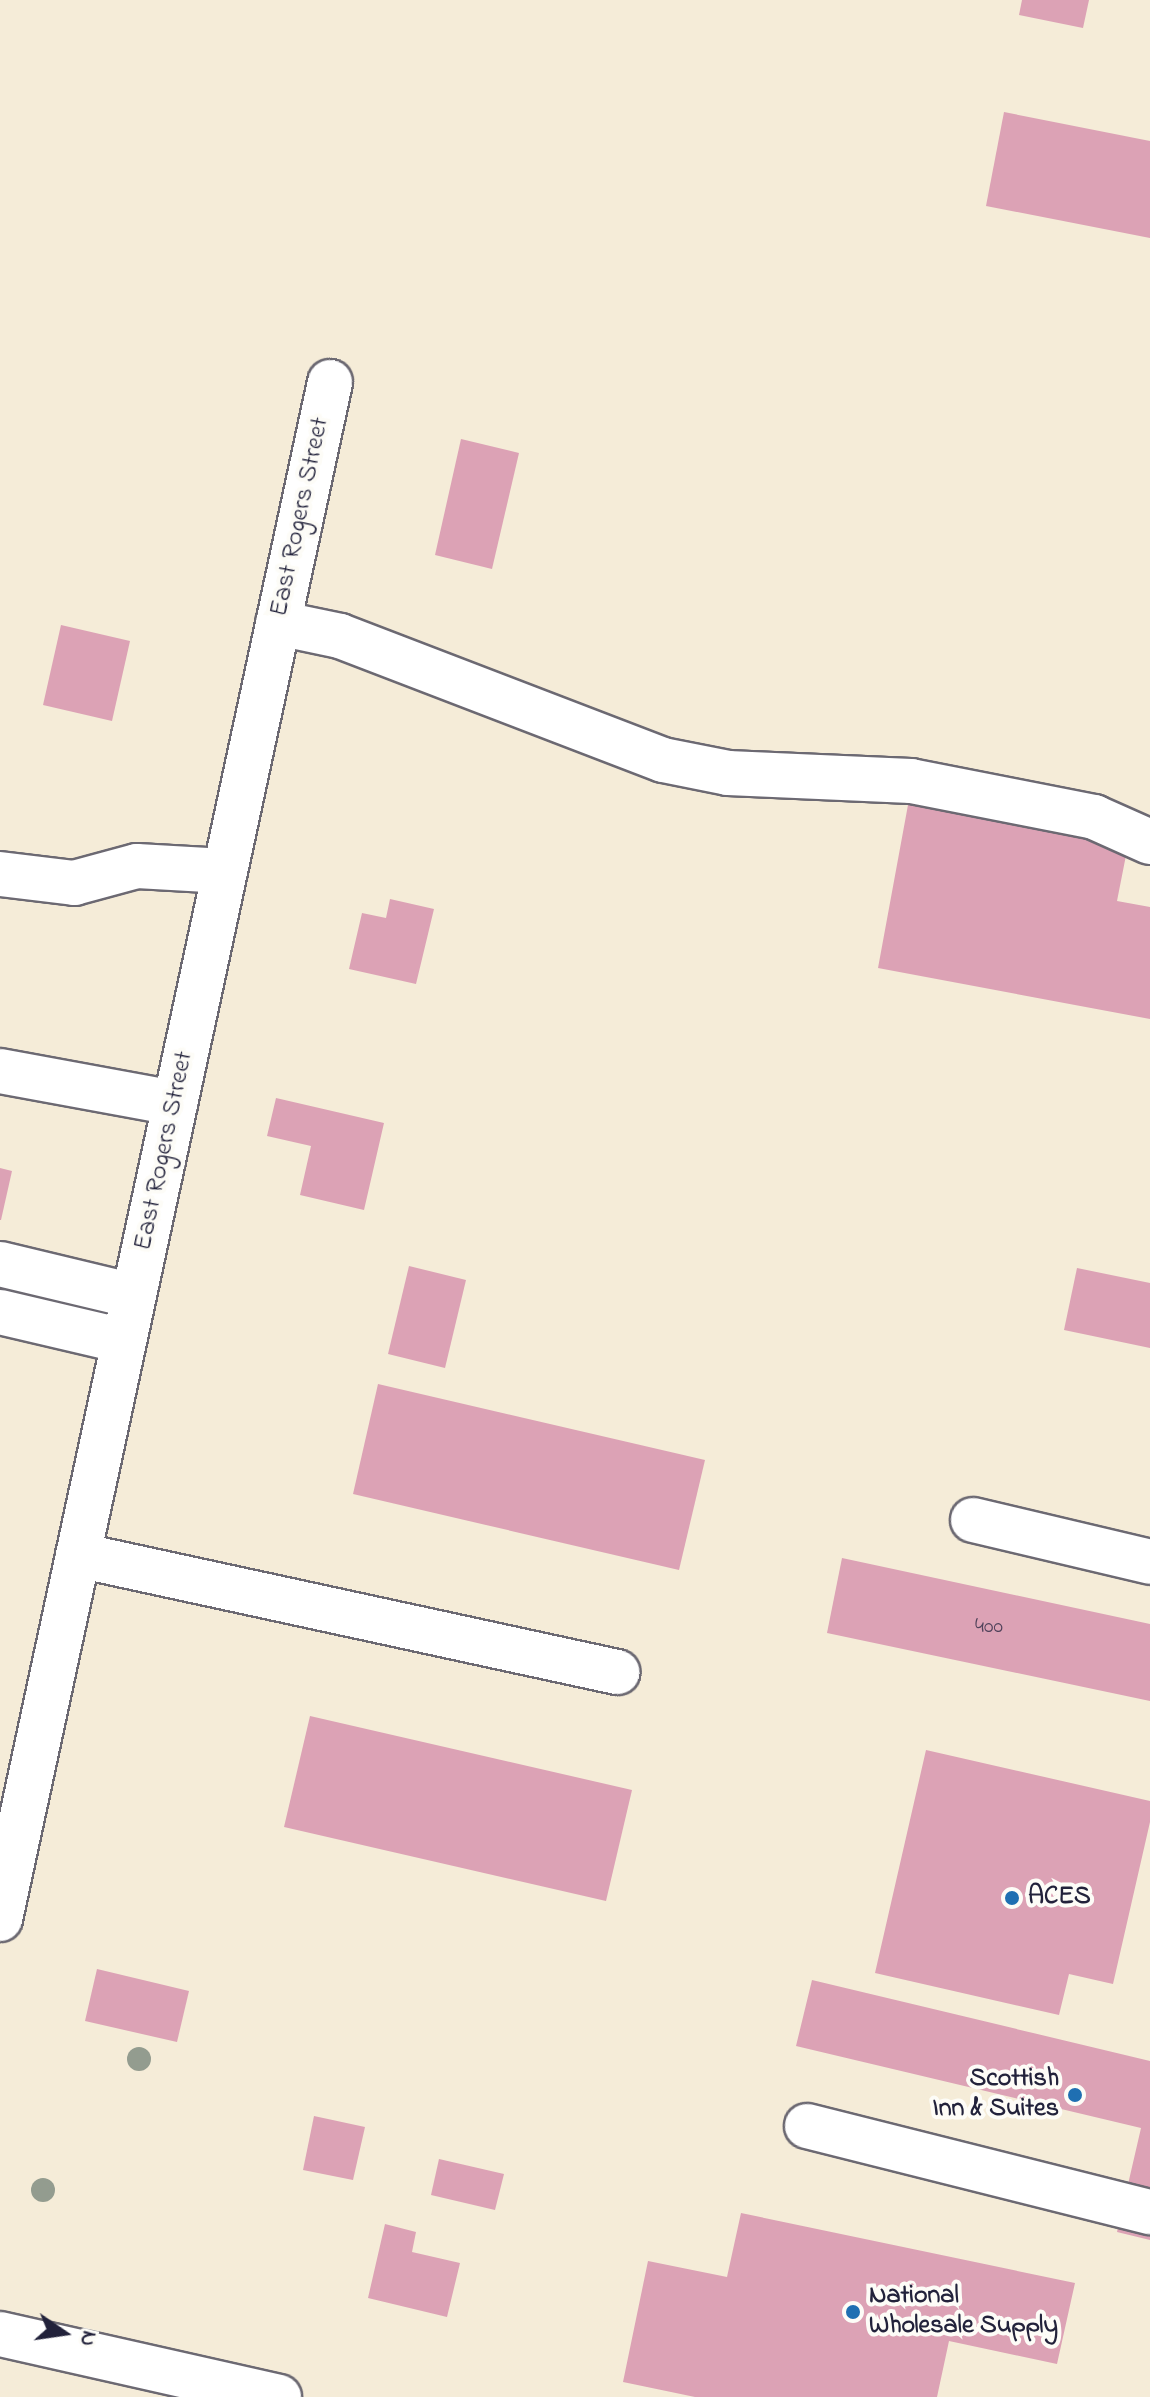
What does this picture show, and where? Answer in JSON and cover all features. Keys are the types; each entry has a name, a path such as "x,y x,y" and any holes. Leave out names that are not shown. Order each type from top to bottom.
{"street":[{"name":"East Rogers Street","path":"0,1919 330,382"},
{"path":"278,623 340,636 663,760 728,773 911,781 1094,817 1150,842"},
{"path":"0,874 74,883 137,866 225,871"},
{"path":"0,1071 175,1103"},
{"path":"0,1264 133,1296"},
{"path":"0,1312 124,1341"},
{"path":"973,1520 1150,1562"},
{"path":"78,1555 617,1672"},
{"path":"807,2126 1150,2212"},
{"path":"0,2334 279,2397"}],"building":[{"path":"1022,0 1089,0 1083,28 1019,15"},
{"path":"1004,112 1150,141 1150,238 986,206"},
{"path":"461,439 519,453 492,569 435,555"},
{"path":"61,625 130,641 112,721 43,705"},
{"path":"910,794 1130,835 1117,901 1150,907 1150,1019 878,968"},
{"path":"390,899 434,909 416,984 349,969 362,913 386,918"},
{"path":"276,1098 384,1123 364,1210 300,1195 311,1146 267,1136"},
{"path":"0,1168 12,1171 1,1220 0,1220"},
{"path":"409,1266 466,1280 445,1368 388,1354"},
{"path":"1077,1268 1150,1283 1150,1348 1064,1330"},
{"path":"378,1384 705,1460 679,1570 353,1494"},
{"path":"842,1558 1150,1624 1150,1701 827,1633"},
{"path":"310,1716 632,1790 606,1901 284,1827"},
{"name":"ACES","path":"926,1750 1150,1801 1150,1822 1113,1984 1069,1974 1059,2015 875,1973"},
{"path":"97,1969 189,1991 177,2042 85,2021"},
{"name":"Scottish Inn & Suites","path":"812,1980 1150,2061 1150,2240 1117,2232 1141,2128 796,2046"},
{"path":"314,2116 365,2127 353,2180 303,2170"},
{"path":"439,2159 504,2174 495,2210 431,2195"},
{"name":"National Wholesale Supply","path":"741,2213 1075,2283 1057,2364 949,2341 937,2397 695,2397 623,2382 648,2261 727,2277"},
{"path":"385,2224 416,2232 412,2252 460,2263 447,2317 368,2298"}],"place":[{"name":"ACES","path":"1012,1898"},
{"name":"Scottish Inn & Suites","path":"1075,2095"},
{"name":"National Wholesale Supply","path":"853,2312"}]}
